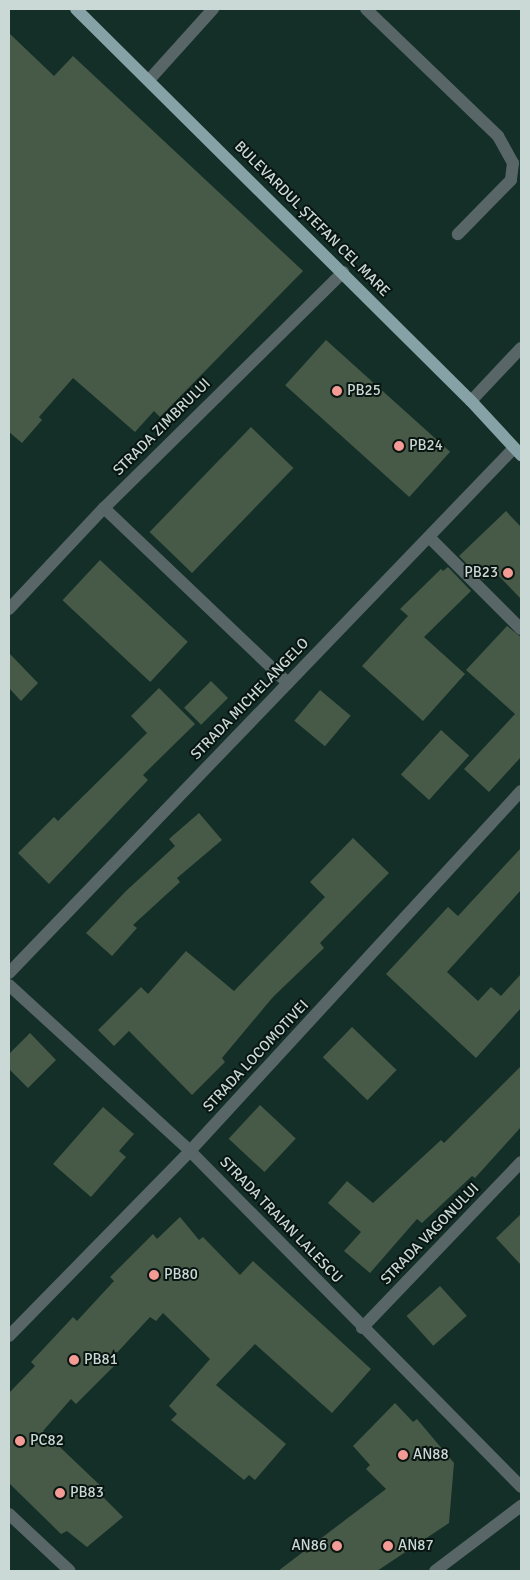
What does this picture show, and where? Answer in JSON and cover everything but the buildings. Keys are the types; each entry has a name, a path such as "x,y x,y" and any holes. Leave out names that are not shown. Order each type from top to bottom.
{"main road":[{"name":"BULEVARDUL ȘTEFAN CEL MARE","path":"76,9 342,272 471,401 518,451"}],"street":[{"path":"149,80 213,9"},
{"path":"366,9 498,136 513,163 512,180 458,234"},
{"name":"STRADA ZIMBRULUI","path":"9,609 104,508 342,272"},
{"path":"471,401 521,348"},
{"name":"STRADA MICHELANGELO","path":"9,973 429,537 518,451"},
{"path":"104,508 288,683"},
{"path":"429,537 521,629"},
{"name":"STRADA LOCOMOTIVEI","path":"9,1336 190,1151 521,791"},
{"name":"STRADA TRAIAN LALESCU","path":"9,986 190,1151 267,1227 362,1328 521,1487"},
{"name":"STRADA VAGONULUI","path":"362,1328 521,1162"},
{"path":"435,1571 521,1506"},
{"path":"9,1514 70,1571"}],"place":[{"name":"PB25","path":"337,391"},
{"name":"PB24","path":"399,446"},
{"name":"PB23","path":"508,573"},
{"name":"PB80","path":"154,1275"},
{"name":"PB81","path":"74,1360"},
{"name":"PC82","path":"20,1441"},
{"name":"AN88","path":"403,1455"},
{"name":"PB83","path":"60,1493"},
{"name":"AN86","path":"337,1546"},
{"name":"AN87","path":"388,1546"}]}
